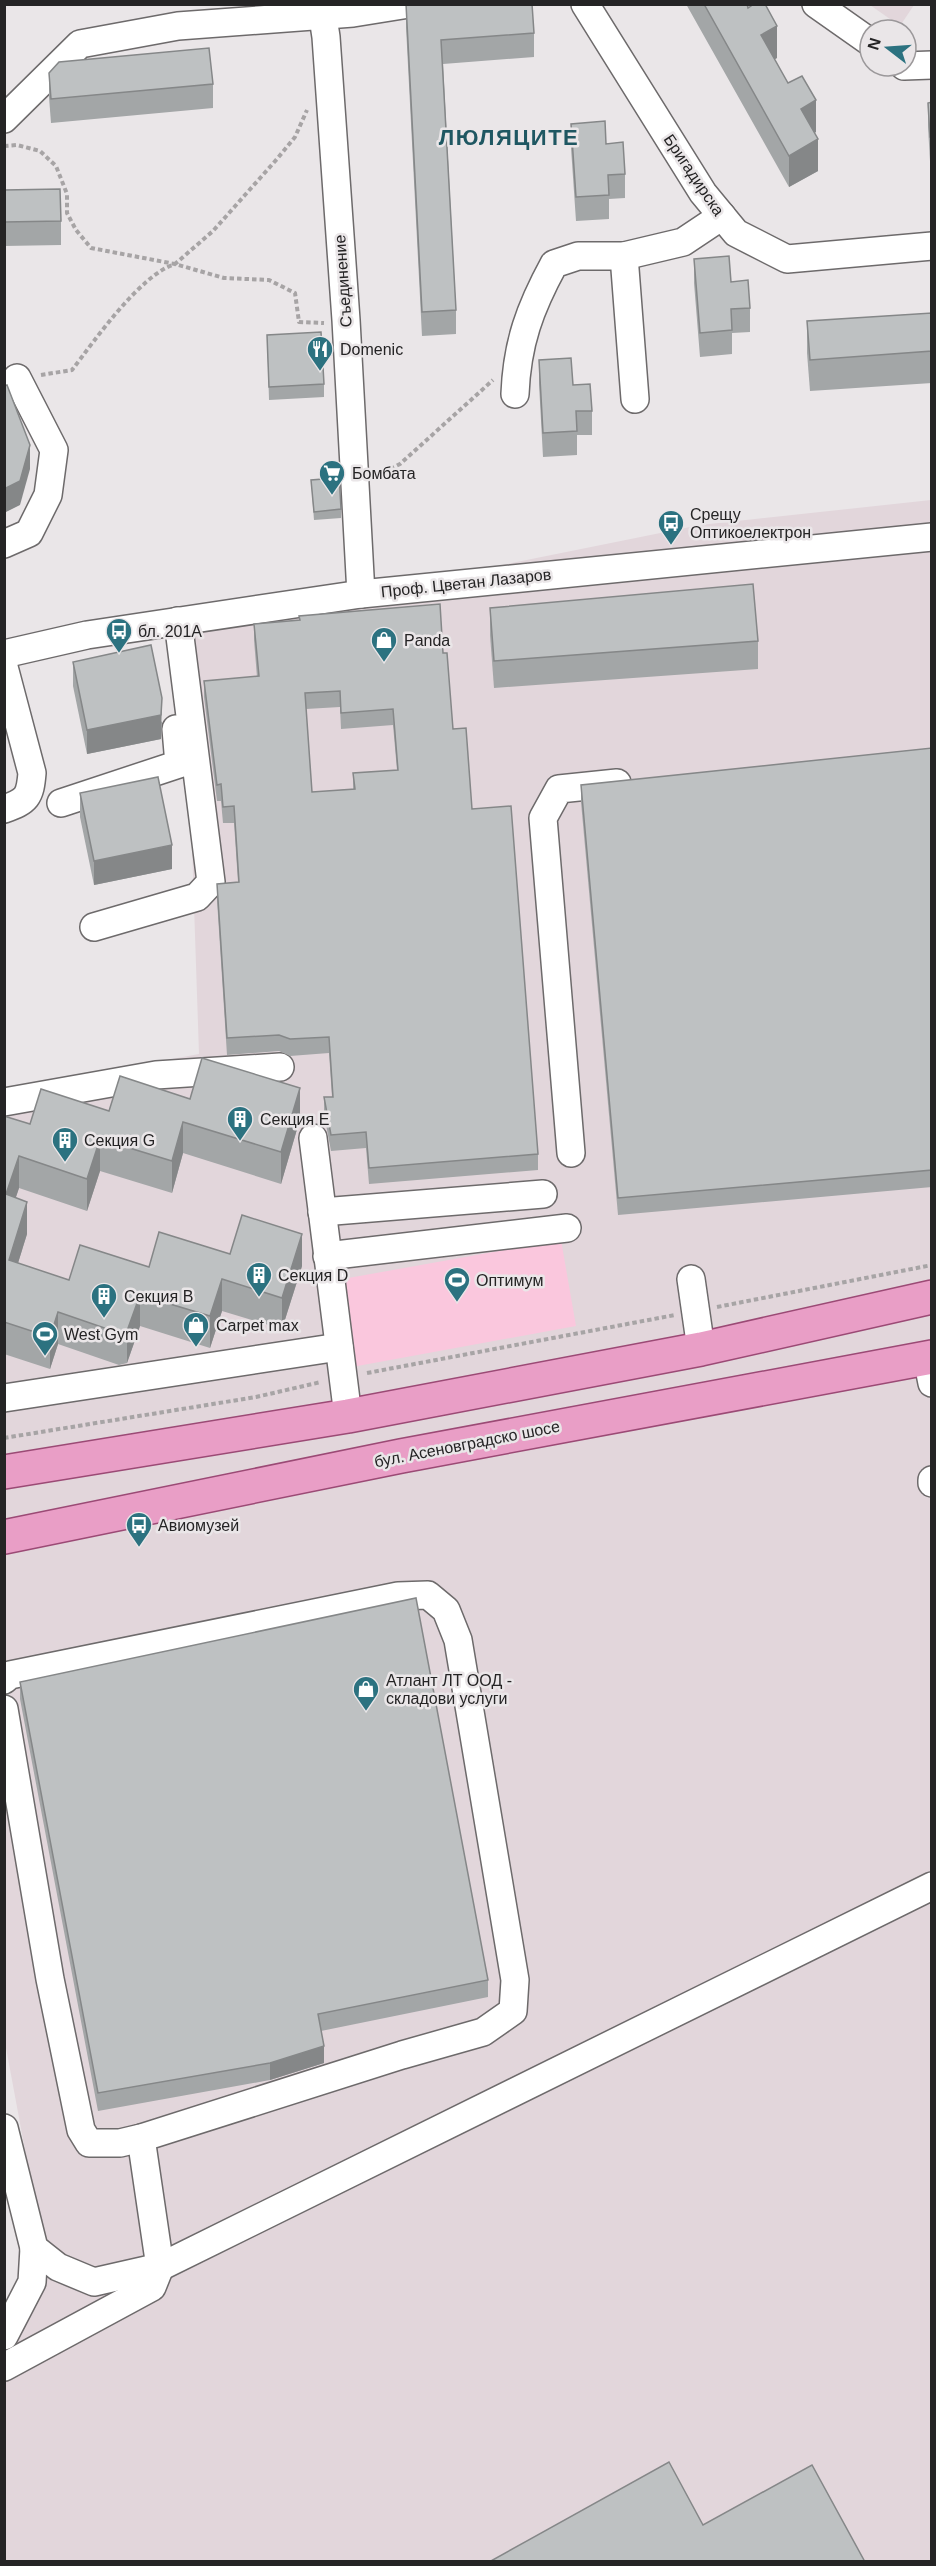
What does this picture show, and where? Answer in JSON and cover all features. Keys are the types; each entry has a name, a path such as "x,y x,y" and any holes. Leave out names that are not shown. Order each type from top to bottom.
{"main road":[{"path":"4,1472 348,1416 701,1349 932,1297"},
{"name":"бул. Асеновградско шосе","path":"4,1537 401,1456 930,1366"}],"street":[{"path":"4,119 80,44 174,15 323,10 409,4"},
{"name":"Бригадирска","path":"585,4 703,193 736,233 787,259 932,246"},
{"path":"816,4 858,34"},
{"name":"Съединение","path":"323,10 346,320 361,594"},
{"path":"515,394 516,360 535,299 554,264 578,256 624,256 683,242 722,216"},
{"path":"624,256 635,399"},
{"path":"4,544 29,533 48,495 54,450 17,378"},
{"name":"Проф. Цветан Лазаров","path":"4,654 87,635 361,594 932,537"},
{"path":"61,803 179,764 174,622"},
{"path":"94,927 197,897 211,882 174,622"},
{"path":"4,667 32,773 30,790 23,802 4,809"},
{"path":"571,1153 543,818 559,789 640,780"},
{"path":"4,1102 156,1075 280,1067"},
{"path":"313,1138 348,1416"},
{"path":"322,1212 543,1194"},
{"path":"327,1256 567,1228"},
{"path":"692,1279 701,1349"},
{"path":"4,1398 339,1347"},
{"path":"4,1680 10,1675 398,1596 428,1595 446,1610 458,1640 515,1980 513,2011 483,2032 402,2055 141,2138 120,2143 89,2142 81,2130 50,1979 9,1762 4,1709"},
{"path":"34,2248 58,2267 94,2282 160,2267 932,1886"},
{"path":"4,2128 34,2248 32,2282 4,2336"},
{"path":"4,2367 152,2287 160,2267 141,2138"}],"path":[{"path":"17,378 72,370 117,313 146,283 168,266 175,264 220,224 295,137 309,105"},
{"path":"4,146 17,145 40,151 56,166 67,194 67,213 76,230 91,248 175,264 224,278 269,280 295,293 299,322 322,323 346,320"},
{"path":"355,482 376,476 400,464 516,360"},
{"path":"4,1438 256,1397 343,1377 696,1312 932,1265"}],"shaded area":[{"path":"870,5 914,5 905,18 889,18"},
{"path":"931,500 931,2561 5,2562 5,2354 48,2274 4,2037 5,1090 199,1054 185,637 304,605 700,525"},
{"name":"Оптимум","path":"561,1240 576,1326 352,1367 337,1280"}],"building":[{"path":"406,4 532,4 534,33 441,40 456,310 422,312"},
{"path":"704,4 747,4 748,8 754,4 765,4 777,26 761,35 788,83 802,76 816,100 801,109 818,139 789,156"},
{"path":"209,48 213,84 51,99 49,73 59,62"},
{"path":"932,102 932,137 930,137 928,103"},
{"path":"605,121 606,144 623,142 625,174 608,175 609,195 576,197 571,124"},
{"path":"60,189 61,221 4,222 4,190"},
{"path":"729,256 731,282 748,280 750,308 731,309 732,330 700,333 694,259"},
{"path":"932,313 932,351 810,360 807,321"},
{"path":"321,332 324,384 269,387 267,335"},
{"path":"571,358 573,385 590,384 592,411 576,411 577,431 543,433 539,360"},
{"path":"7,385 30,445 20,481 4,489 4,386"},
{"path":"339,474 341,509 314,512 311,480"},
{"path":"753,584 758,641 494,661 490,608"},
{"path":"440,604 443,653 447,653 453,729 466,728 472,809 511,806 538,1154 369,1168 366,1132 331,1135 324,1097 333,1097 329,1037 290,1039 279,1035 227,1038 217,884 239,882 234,806 223,807 221,784 217,785 204,681 259,676 254,624 300,620 299,616","holes":["340,691 341,713 393,709 398,770 353,773 355,789 312,792 305,693"]},
{"path":"151,645 162,698 161,715 87,730 73,662"},
{"path":"932,748 932,1170 618,1198 581,785"},
{"path":"158,777 172,845 94,861 80,793"},
{"path":"202,1058 300,1088 281,1152 183,1122 172,1161 100,1139 87,1179 19,1156 6,1194 27,1202 9,1260 69,1280 80,1245 149,1267 159,1232 230,1254 242,1215 302,1234 282,1298 222,1279 210,1316 140,1295 127,1331 119,1333 58,1312 50,1337 4,1322 4,1116 30,1124 41,1089 109,1111 120,1076 190,1099"},
{"path":"416,1598 488,1980 318,2014 324,2046 270,2063 98,2093 20,1682"},
{"path":"669,2462 703,2525 812,2465 865,2562 489,2562"}],"place":[{"name":"Domenic","path":"320,372"},
{"name":"Бомбата","path":"332,496"},
{"name":"Срещу Оптикоелектрон","path":"671,546"},
{"name":"бл. 201А","path":"119,654"},
{"name":"Panda","path":"384,663"},
{"name":"Секция E","path":"240,1142"},
{"name":"Секция G","path":"65,1163"},
{"name":"Секция D","path":"259,1298"},
{"name":"Оптимум","path":"457,1303"},
{"name":"Секция B","path":"104,1319"},
{"name":"Carpet max","path":"196,1348"},
{"name":"West Gym","path":"45,1357"},
{"name":"Авиомузей","path":"139,1548"},
{"name":"Атлант ЛТ ООД - складови услуги","path":"366,1712"}],"district":[{"name":"ЛЮЛЯЦИТЕ","path":"509,137"}]}
